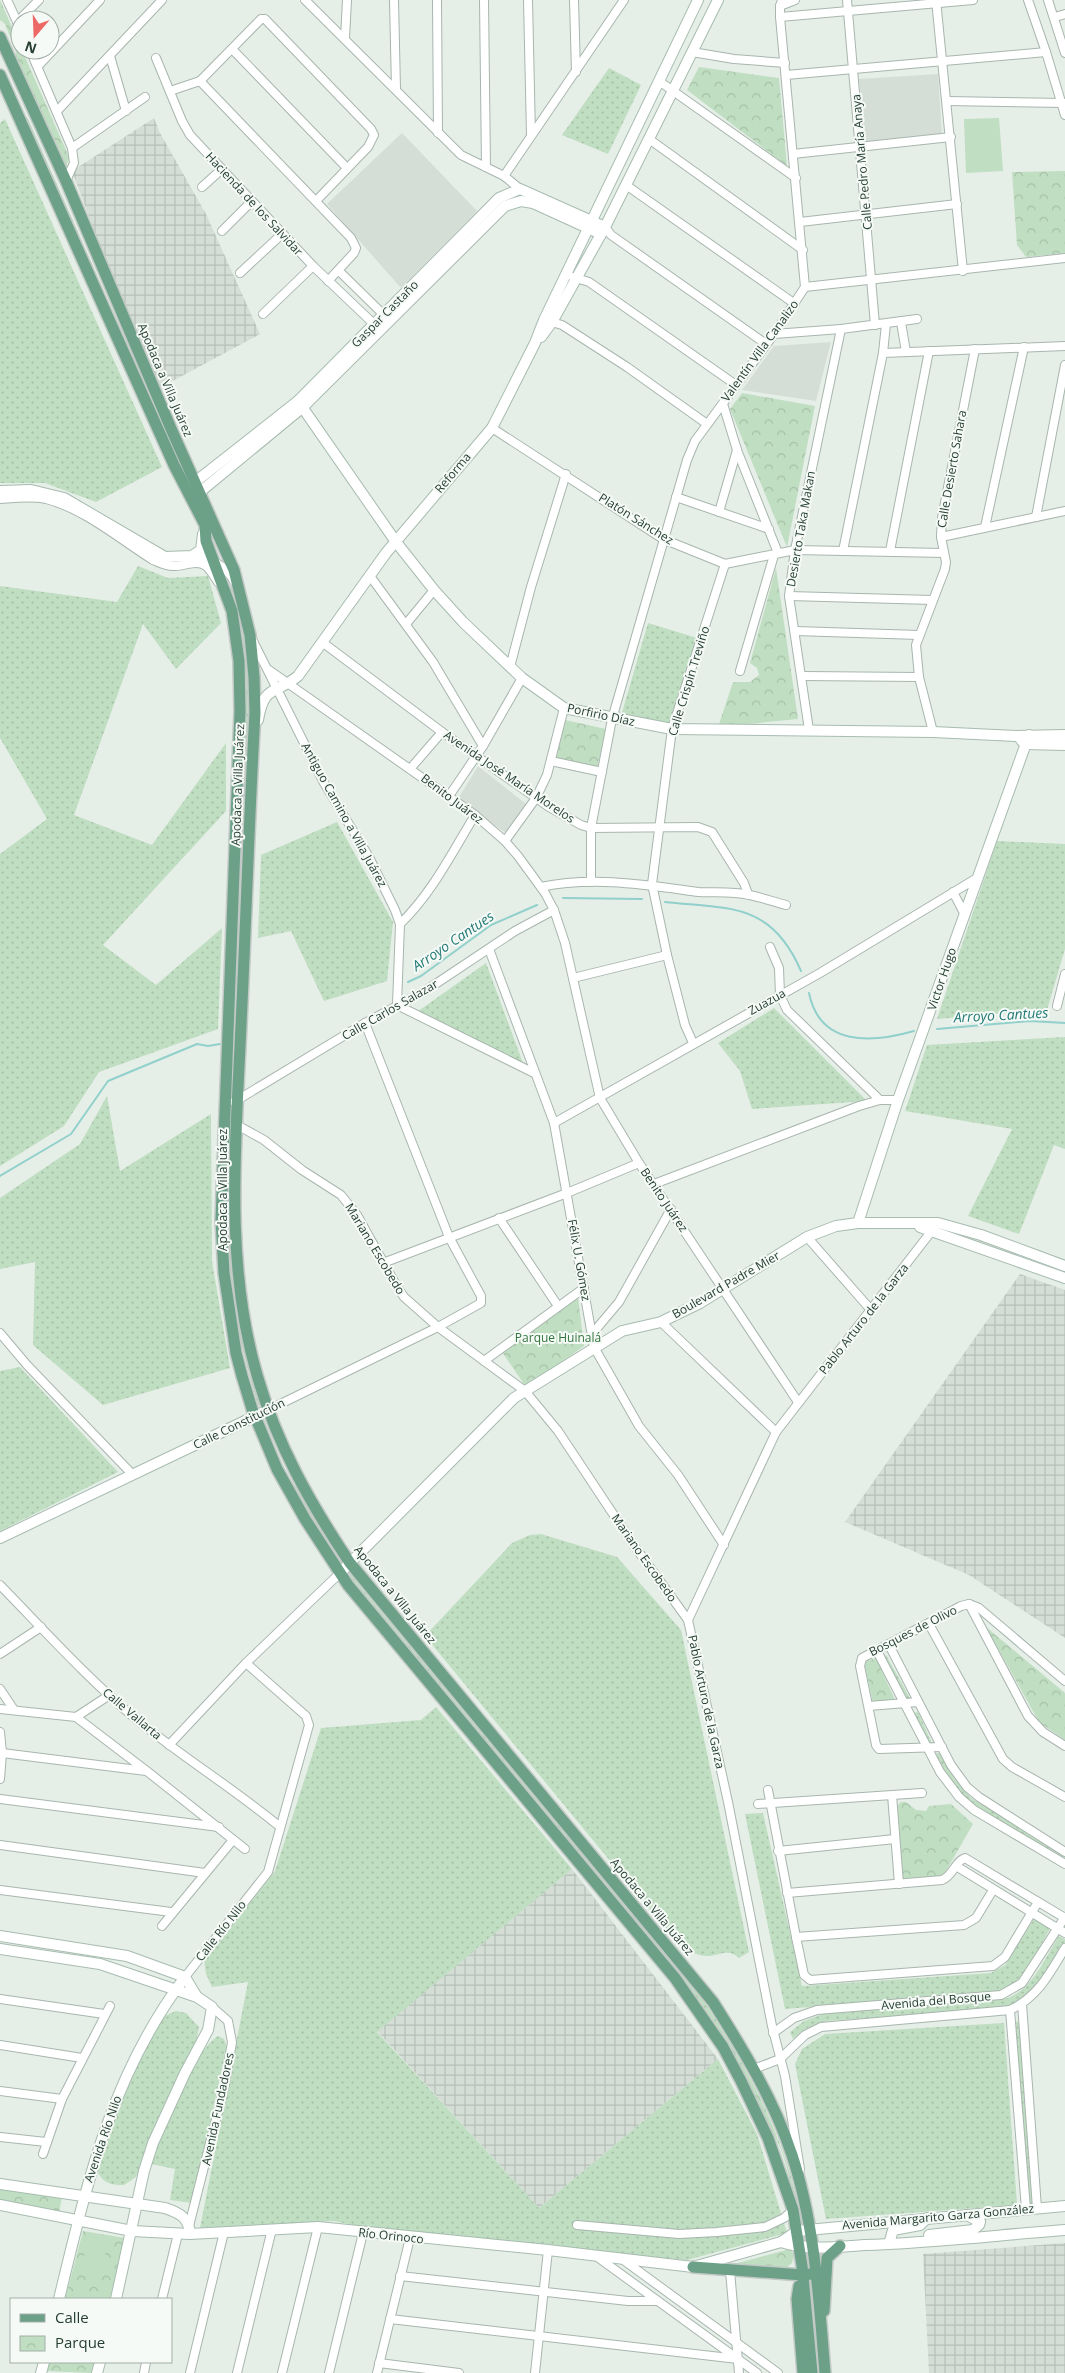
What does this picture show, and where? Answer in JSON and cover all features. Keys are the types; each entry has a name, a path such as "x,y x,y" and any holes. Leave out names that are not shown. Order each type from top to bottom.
{"main road":[{"name":"Apodaca a Villa Juárez","path":"0,37 66,181 193,491 204,523 206,541 227,594 236,628 241,681 221,1220 224,1273 236,1353 255,1417 277,1468 339,1574 529,1806 675,1978 723,2047 765,2130 793,2210 800,2248 812,2373"},
{"name":"Apodaca a Villa Juárez","path":"0,75 174,465 193,491 234,570 246,613 254,677 237,1125 236,1255 250,1350 268,1410 288,1460 323,1522 350,1563 713,2002 754,2068 780,2125 802,2188 813,2248 821,2273 821,2320 825,2373"},
{"path":"85,265 99,259"},
{"path":"693,2268 803,2275 821,2273 827,2258 840,2246"},
{"path":"803,2275 797,2299 803,2373"}],"street":[{"path":"31,10 39,0"},
{"path":"38,66 100,0"},
{"path":"57,111 162,0"},
{"path":"305,0 462,155 504,176 520,190"},
{"path":"345,38 346,0"},
{"path":"394,0 396,89"},
{"path":"437,0 438,133"},
{"path":"484,0 486,167"},
{"path":"528,0 531,135"},
{"path":"574,0 576,72"},
{"path":"504,176 624,0"},
{"path":"548,321 566,274 698,0"},
{"path":"548,321 606,232 626,185 718,0"},
{"path":"781,3 794,0"},
{"name":"Calle Pedro María Anaya","path":"847,0 875,324"},
{"path":"780,17 973,0"},
{"path":"1028,0 1064,103 1065,116"},
{"path":"1048,0 1065,53"},
{"path":"936,2 944,61 963,271"},
{"name":"Valentín Villa Canalizo","path":"590,882 592,828 612,719 663,539 691,450 707,424 774,334 805,287 780,17 781,3"},
{"path":"1054,17 1065,14"},
{"path":"170,91 200,81 261,19 265,19 371,129 372,140 368,147 346,167 316,201"},
{"path":"232,49 346,167"},
{"path":"692,52 785,63"},
{"path":"786,75 1046,52"},
{"path":"110,56 126,111"},
{"name":"Hacienda de los Salvidar","path":"156,58 182,121 190,135 313,266 378,327"},
{"path":"35,60 72,148 74,163 66,181"},
{"path":"200,81 351,238 356,248 339,271 328,281"},
{"path":"659,81 796,178"},
{"path":"72,148 145,97"},
{"path":"947,101 1064,103"},
{"path":"793,154 951,136"},
{"path":"649,138 803,250"},
{"path":"202,187 222,170"},
{"path":"626,185 795,304"},
{"name":"Gaspar Castaño","path":"387,318 499,198 520,190 606,232"},
{"path":"222,231 251,202"},
{"name":"Gaspar Castaño","path":"193,491 300,404 505,206 521,202 533,204 591,224"},
{"path":"800,222 957,204"},
{"path":"606,232 766,344"},
{"path":"240,272 282,234"},
{"path":"805,287 963,271 1065,258"},
{"path":"263,314 313,266"},
{"path":"339,271 387,318"},
{"path":"566,274 589,282 736,385"},
{"path":"774,334 841,329 917,319"},
{"path":"548,321 562,325 707,424"},
{"name":"Reforma","path":"253,735 263,700 273,689 284,685 298,676 396,542 492,428 548,321"},
{"path":"901,322 906,352"},
{"path":"843,551 883,353 886,324"},
{"name":"Desierto Taka Makan","path":"809,730 789,596 795,550 841,329"},
{"path":"883,353 1065,346"},
{"path":"986,527 1024,347"},
{"name":"Calle Desierto Sahara","path":"933,732 919,677 916,652 919,634 945,569 941,537 944,504 975,349"},
{"path":"890,551 929,351"},
{"path":"1036,517 1065,365"},
{"name":"Porfirio Díaz","path":"300,404 396,542 434,590 463,622 522,678 564,708 612,719 672,729 933,732 1016,736 1027,740"},
{"path":"723,404 737,450 769,530 776,554 740,671"},
{"name":"Platón Sánchez","path":"492,428 566,474 663,539 725,564"},
{"path":"719,512 737,450"},
{"path":"510,667 539,559 566,474"},
{"path":"0,491 30,490 64,498 100,517 156,553 173,558 204,557 215,562 229,572 234,580 246,613"},
{"path":"0,499 32,497 59,503 81,514 152,560 165,566 202,563 227,594"},
{"path":"676,497 769,530"},
{"path":"941,537 1065,511"},
{"path":"192,556 201,550 204,523"},
{"path":"725,564 795,550 944,553"},
{"name":"Calle Crispín Treviño","path":"652,887 658,826 672,729 725,564"},
{"path":"370,576 432,662 483,746"},
{"path":"406,624 434,590"},
{"path":"789,596 932,600"},
{"path":"795,631 919,634"},
{"name":"Antiguo Camino a Villa Juárez","path":"250,635 269,670 284,685 295,727 324,783 380,876 400,924 397,1002"},
{"name":"Avenida José María Morelos","path":"322,642 442,732 536,798 581,825 592,828 698,827 712,832 744,883 748,894"},
{"path":"802,676 919,677"},
{"path":"449,796 483,746 522,678"},
{"name":"Benito Juárez","path":"284,685 475,815 505,841 543,890 553,908 565,942 600,1098 639,1163 798,1402"},
{"path":"505,841 536,798 551,761 564,708"},
{"path":"410,769 442,732"},
{"path":"1027,740 1065,735"},
{"path":"1027,740 1065,745"},
{"name":"Victor Hugo","path":"858,1223 898,1100 1027,740"},
{"path":"551,761 602,772"},
{"path":"400,924 414,911 431,888 475,815"},
{"name":"Zuazua","path":"554,1123 795,986 820,974 977,878"},
{"path":"543,890 560,883 590,882 700,892 748,894 786,905"},
{"path":"652,887 685,1026 694,1043"},
{"path":"953,892 965,915"},
{"name":"Calle Carlos Salazar","path":"225,1108 397,1002 425,991 553,908"},
{"path":"770,947 781,976 780,995 787,1010 880,1100"},
{"name":"Félix U. Gómez","path":"489,948 554,1123 594,1347 640,1426 678,1475 724,1546"},
{"path":"573,978 667,955"},
{"path":"1057,1006 1065,977"},
{"path":"397,1002 534,1073"},
{"path":"365,1023 449,1237"},
{"path":"654,1184 860,1106 880,1100 898,1100"},
{"name":"Mariano Escobedo","path":"237,1125 264,1140 302,1170 341,1195 357,1215 404,1297 438,1327 525,1391 558,1431 633,1544 688,1620"},
{"path":"383,1263 567,1193 639,1163"},
{"path":"592,1334 619,1302 671,1209"},
{"path":"499,1218 558,1306"},
{"name":"Boulevard Padre Mier","path":"339,1574 505,1406 594,1347 622,1331 661,1322 724,1289 807,1237 836,1226 858,1223 935,1227"},
{"path":"935,1227 981,1235 1065,1266"},
{"path":"935,1227 1065,1278"},
{"name":"Pablo Arturo de la Garza","path":"802,2188 795,2131 773,2032 728,1802 688,1620 776,1432 935,1227"},
{"name":"Calle Constitución","path":"0,1538 255,1417 476,1308 481,1303 481,1296 449,1237"},
{"path":"807,1237 871,1310"},
{"path":"484,1362 584,1288"},
{"path":"661,1322 776,1432"},
{"path":"0,1333 27,1365 132,1474"},
{"path":"169,1745 246,1664 339,1574"},
{"name":"Calle Vallarta","path":"0,1585 108,1696 169,1745 246,1799 279,1826"},
{"path":"969,1604 1028,1716 1043,1732 1065,1746"},
{"name":"Bosques de Olivo","path":"942,1747 878,1749 860,1662 865,1656 960,1606 969,1604 979,1608 1065,1681"},
{"path":"929,1624 1003,1759 1012,1767 1065,1797"},
{"path":"0,1654 41,1627"},
{"path":"889,1645 942,1747 967,1787 979,1797 1065,1852"},
{"path":"877,1651 950,1786 968,1805 1065,1864"},
{"path":"246,1664 309,1720 279,1826"},
{"path":"0,1689 14,1710"},
{"path":"76,1717 108,1696"},
{"path":"868,1706 918,1702"},
{"path":"0,1709 76,1717 218,1826 245,1849"},
{"path":"0,1732 2,1753 0,1779"},
{"path":"2,1753 148,1772"},
{"path":"768,1790 778,1851 804,1975 807,1979 813,1981 993,1966 1005,1957 1038,1902"},
{"path":"758,1804 922,1793"},
{"path":"892,1795 899,1884"},
{"path":"0,1799 218,1826"},
{"name":"Calle Río Nilo","path":"175,1991 268,1872 279,1826"},
{"path":"778,1851 895,1839"},
{"path":"162,1926 171,1912 233,1840"},
{"path":"0,1845 205,1873"},
{"path":"787,1893 942,1880 953,1873 956,1866 964,1858 1065,1918"},
{"path":"956,1866 1062,1931"},
{"path":"0,1890 171,1912"},
{"path":"796,1937 964,1925 976,1918 993,1890"},
{"name":"Avenida del Bosque","path":"773,2032 794,2018 818,2010 1001,1995 1022,1983 1062,1931 1065,1918"},
{"path":"0,1936 127,1956 185,1977"},
{"name":"Avenida del Bosque","path":"780,2060 804,2035 821,2027 1010,2010 1022,2004 1041,1987 1065,1948"},
{"name":"Avenida Fundadores","path":"0,1949 100,1964 151,1980 175,1991 197,1997 212,2007 228,2022 232,2042 225,2084 190,2230"},
{"name":"Avenida Fundadores","path":"185,1977 197,1997"},
{"name":"Avenida Río Nilo","path":"59,2298 84,2195 105,2125 137,2054 175,1991"},
{"path":"0,1999 104,2014"},
{"path":"1022,2004 1037,2208"},
{"path":"44,2154 46,2142 62,2100 104,2014 110,2006"},
{"path":"116,2298 144,2171 153,2143 185,2073 208,2030 212,2007"},
{"path":"1010,2010 1026,2209"},
{"path":"0,2045 82,2058"},
{"path":"754,2068 780,2060"},
{"path":"0,2091 62,2100"},
{"path":"0,2137 46,2142"},
{"path":"0,2184 138,2203 179,2212 190,2230"},
{"name":"Río Orinoco","path":"0,2206 132,2230 178,2234 190,2230 224,2232 318,2227 410,2238 594,2255 693,2268 781,2242 797,2231"},
{"name":"Avenida Margarito Garza González","path":"797,2231 928,2217 1065,2206"},
{"path":"577,2225 679,2234 717,2232 766,2227 784,2218 793,2210"},
{"path":"918,2242 929,2234 977,2228 979,2225 978,2219 966,2214"},
{"path":"889,2244 893,2230 920,2225 928,2217"},
{"path":"282,2373 318,2227"},
{"path":"237,2373 272,2229"},
{"name":"Avenida Margarito Garza González","path":"800,2248 889,2244 1065,2230"},
{"path":"190,2373 224,2232"},
{"path":"329,2373 363,2233"},
{"path":"162,2298 178,2234"},
{"path":"377,2373 410,2238"},
{"path":"781,2242 800,2248"},
{"path":"534,2373 548,2250"},
{"path":"594,2255 757,2373"},
{"path":"622,2259 778,2373"},
{"path":"730,2271 739,2373"},
{"path":"400,2276 628,2301 656,2301"},
{"path":"390,2319 738,2359"},
{"path":"379,2363 459,2373"}],"shaded area":[{"path":"938,74 942,136 865,143 859,79"},
{"path":"154,118 160,133 206,214 260,334 154,391 72,171"},
{"path":"402,133 477,211 401,288 327,204"},
{"path":"831,342 816,401 742,390 774,346"},
{"path":"478,766 526,804 506,833 458,799"},
{"path":"1020,1274 1065,1290 1065,1638 969,1575 845,1522"},
{"path":"572,1869 718,2059 539,2208 377,2031"},
{"path":"1065,2243 1065,2373 929,2373 923,2254"}],"green space":[{"path":"0,0 10,22 10,37 5,24 0,20"},
{"path":"14,60 26,60 69,157 66,169"},
{"path":"699,67 779,78 787,166 687,90"},
{"path":"609,68 641,85 608,154 562,135"},
{"path":"20,107 29,121 162,423 155,410"},
{"path":"999,118 1003,171 966,173 964,119"},
{"path":"5,119 162,467 96,502 45,483 0,483 0,123"},
{"path":"1065,171 1065,253 1026,257 1017,245 1012,172"},
{"path":"742,393 815,406 787,547 730,409"},
{"path":"138,566 168,578 208,576 221,623 176,669 143,624 74,815 152,845 226,743 226,811 103,945 156,985 222,928 218,1029 99,1072 64,1126 0,1166 0,854 47,819 0,738 0,586 117,602"},
{"path":"776,568 798,719 718,727 733,682 750,682 759,675 757,668 750,663"},
{"path":"230,586 240,610 243,625 250,701 236,1022 234,1018 245,671 241,636"},
{"path":"648,623 697,638 670,725 621,716"},
{"path":"565,720 606,729 597,769 556,760"},
{"path":"337,822 393,922 387,981 324,1001 291,931 258,938 261,855"},
{"path":"997,841 1065,844 1065,949 1047,1010 937,1019"},
{"path":"486,963 523,1063 417,1012"},
{"path":"774,1008 867,1101 752,1109 740,1071 718,1043"},
{"path":"1065,1037 1065,1149 1054,1145 1019,1234 968,1216 1012,1129 905,1111 927,1045"},
{"path":"107,1096 120,1171 211,1114 212,1261 230,1368 103,1405 33,1345 35,1262 0,1269 0,1198 80,1144"},
{"path":"228,1231 231,1232 261,1404 258,1406 238,1333 230,1279"},
{"name":"Parque Huinalá","path":"578,1297 584,1346 526,1387 502,1352"},
{"path":"20,1367 118,1472 0,1531 0,1371"},
{"path":"264,1424 286,1472 340,1558 306,1512 283,1469"},
{"path":"541,1534 617,1557 681,1630 749,1952 739,1958 728,1953 702,1956 680,1946 425,1636 512,1543 530,1535"},
{"path":"350,1574 699,1994 734,2048 762,2102 785,2158 802,2221 779,2145 731,2053 697,1999 376,1611 350,1579"},
{"path":"986,1627 1065,1693 1065,1740 1039,1722"},
{"path":"886,1655 910,1698 907,1699 883,1657"},
{"path":"876,1658 895,1700 873,1703 864,1662"},
{"path":"436,1707 572,1869 377,2032 539,2208 718,2059 757,2134 787,2233 687,2260 407,2236 334,2221 200,2228 248,1982 212,1987 206,1974 204,1960 275,1871 321,1728 421,1720"},
{"path":"918,1712 932,1743 929,1744 914,1713"},
{"path":"936,1753 940,1753 954,1778 971,1798 1065,1855 1065,1861 968,1801 945,1773"},
{"path":"901,1802 906,1802 916,1810 926,1811 929,1806 951,1804 973,1824 942,1878 902,1882 897,1806"},
{"path":"763,1813 802,1986 991,1973 1005,1965 1034,1919 1050,1929 1035,1957 1023,1974 1016,1982 997,1992 785,2009 745,1814"},
{"path":"1059,1936 1065,1939 1065,1943 1034,1989 1026,1998 1008,2008 827,2021 807,2028 793,2039 790,2032 804,2021 825,2013 1008,1998 1025,1987 1031,1980"},
{"path":"176,2011 186,2013 199,2027 196,2043 157,2120 136,2177 124,2185 114,2185 106,2182 102,2179 95,2166 129,2078 162,2017"},
{"path":"1020,2021 1033,2207 1029,2207 1015,2022"},
{"path":"1004,2023 1017,2205 826,2219 795,2064 802,2049 825,2034"},
{"path":"218,2036 224,2039 227,2047 192,2203 170,2200 175,2169 151,2164 179,2094 199,2058 209,2044"},
{"path":"0,2188 62,2197 59,2213 0,2201"},
{"path":"83,2231 125,2238 110,2298 65,2298"},
{"path":"89,2237 108,2242 100,2275 81,2270"},
{"path":"790,2249 794,2255 792,2263 785,2269 723,2267"},
{"path":"49,2363 94,2363 91,2373 47,2371"}],"waterway":[{"name":"Arroyo Cantues","path":"563,898 642,899"},
{"name":"Arroyo Cantues","path":"665,902 729,909 746,913 762,921 776,932 789,949 801,971"},
{"name":"Arroyo Cantues","path":"408,982 421,976 491,925 537,905"},
{"name":"Arroyo Cantues","path":"809,993 815,1011 824,1023 836,1032 850,1037 881,1038 914,1031"},
{"name":"Arroyo Cantues","path":"937,1029 1030,1021 1065,1023"},
{"name":"Arroyo Cantues","path":"0,1176 71,1134 108,1081 197,1044 208,1046 220,1044"}]}
